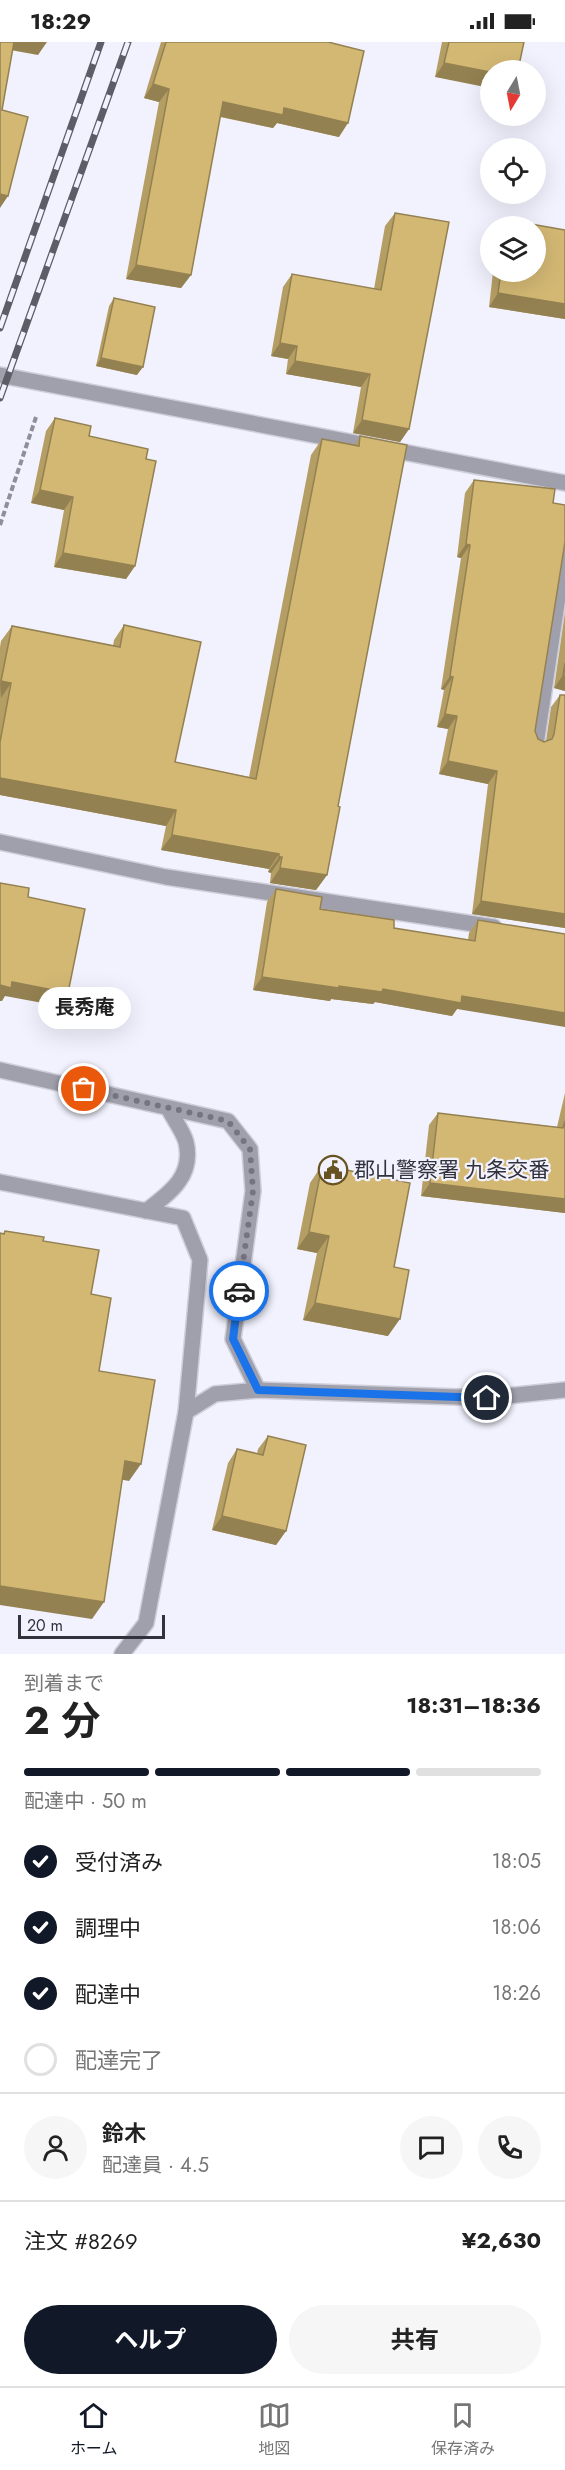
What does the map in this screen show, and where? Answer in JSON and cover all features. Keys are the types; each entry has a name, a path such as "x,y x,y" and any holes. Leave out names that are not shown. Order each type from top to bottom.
{"street":[{"path":"0,375 565,483"},
{"path":"536,746 549,697 565,550"},
{"path":"0,842 166,877 506,929"},
{"path":"0,1070 228,1121 250,1149 253,1191 233,1339 258,1390"},
{"path":"146,1211 175,1189 186,1170 186,1142 168,1108"},
{"path":"0,1182 183,1218 200,1260 186,1412 146,1623 122,1654"},
{"path":"186,1412 216,1394 258,1390 487,1398 565,1390"}],"path":[{"path":"0,525 47,385"}],"building":[{"path":"0,42 14,42 2,110 28,117 8,196 0,194"},
{"path":"166,42 328,42 364,51 348,123 284,108 283,115 223,102 191,275 136,265 169,89 153,84"},
{"path":"449,42 524,42 520,60 480,60 480,70 444,63"},
{"path":"395,213 449,222 409,429 362,420 370,374 295,361 297,346 280,343 292,274 381,290"},
{"path":"546,227 565,230 565,304 498,293 500,282 546,282"},
{"path":"114,298 155,307 143,367 101,358"},
{"path":"55,418 91,426 89,436 148,449 146,459 156,461 135,566 63,553 73,497 40,490"},
{"path":"360,436 407,445 338,806 340,807 327,875 280,868 282,857 279,857 279,854 172,835 176,810 0,778 0,742 11,683 1,681 12,626 120,647 124,625 201,642 175,762 256,779 322,439 359,446"},
{"path":"474,480 555,489 553,503 565,505 565,542 535,731 538,739 544,742 552,739 560,695 565,695 565,914 481,901 497,771 448,761 457,716 445,714 453,677 450,676 470,545 466,544"},
{"path":"0,883 29,888 28,897 85,909 68,993 12,982 11,988 0,985"},
{"path":"276,889 322,897 320,909 394,920 394,928 475,941 478,920 565,934 565,1013 462,996 461,1003 383,989 382,992 339,986 339,988 262,977"},
{"path":"438,1113 563,1128 565,1121 565,1199 430,1183"},
{"path":"322,1165 410,1183 394,1267 409,1270 400,1319 315,1303 329,1236 309,1232"},
{"path":"5,1231 44,1237 43,1241 99,1250 91,1294 111,1298 99,1371 155,1380 141,1464 125,1461 104,1602 0,1586 0,1233 4,1234"},
{"path":"268,1436 306,1445 286,1531 222,1516 237,1449 263,1455"}],"railway":[{"path":"0,328 101,42"},
{"path":"0,398 128,42"}],"way so far":[{"path":"84,1089 228,1121 250,1149 253,1191 239,1291"}],"place":[{"name":"長秀庵","path":"84,1089"},
{"name":"郡山警察署 九条交番","path":"333,1170"}],"route":[{"path":"239,1291 233,1339 258,1390 487,1398"}]}
